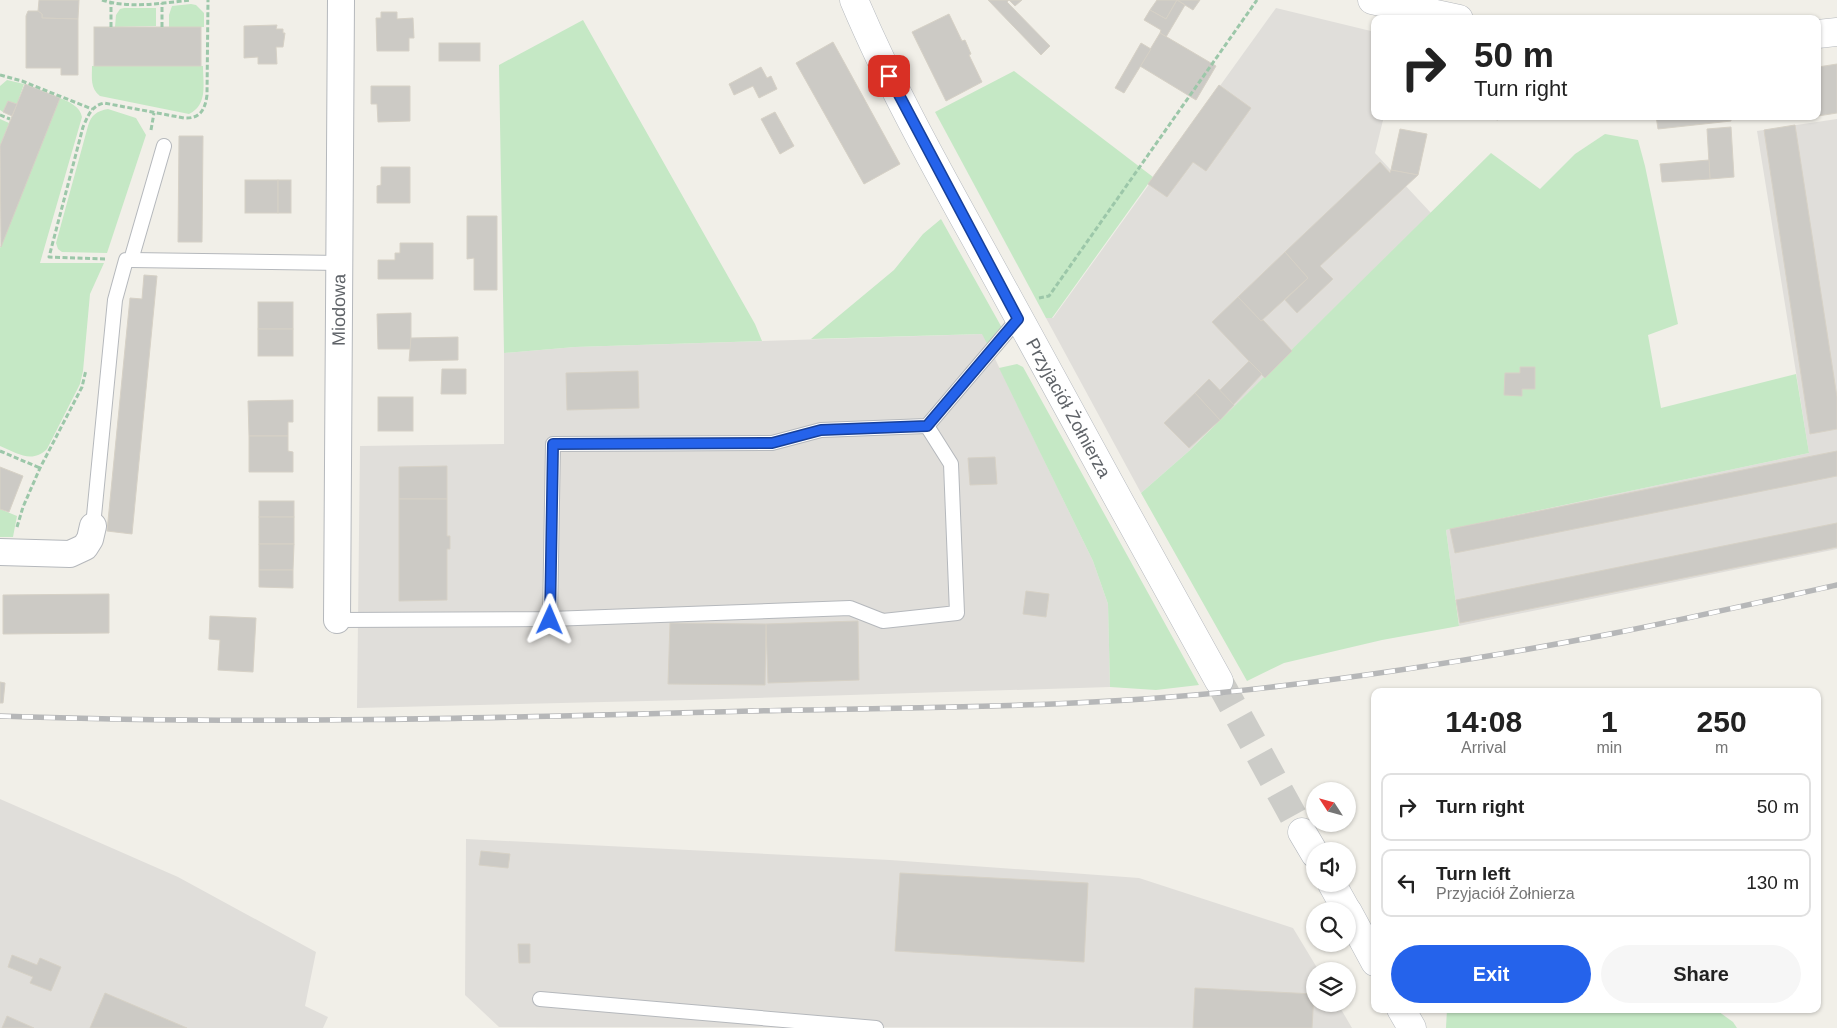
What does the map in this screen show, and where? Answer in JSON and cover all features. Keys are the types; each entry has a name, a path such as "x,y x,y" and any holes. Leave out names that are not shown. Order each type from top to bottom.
{"main road":[{"name":"Przyjaciół Żołnierza","path":"854,0 872,42 919,134 1219,681"},
{"path":"1372,0 1409,4 1446,15"},
{"path":"1821,34 1837,32"},
{"path":"1356,928 1371,955"},
{"path":"1403,1013 1412,1028"}],"street":[{"name":"Miodowa","path":"337,620 341,0"},
{"path":"0,552 70,554 85,547 90,539 93,526"}],"lane":[{"path":"93,526 115,300 164,146"},
{"path":"128,260 340,263"},
{"path":"927,426 1015,312"},
{"path":"337,620 550,620 850,608 883,621 957,613 951,464 927,426"},
{"path":"550,620 553,444 772,443 821,430 927,426"},
{"path":"540,1000 876,1028"}],"path":[{"path":"102,0 111,3 162,3 191,0"},
{"path":"128,260 49,257 83,127 92,109 97,104 104,103 189,118 196,117 204,109 207,95 208,0"},
{"path":"1015,312 1049,296 1257,0"},
{"path":"111,3 111,27"},
{"path":"162,3 162,27"},
{"path":"0,75 22,81 92,109"},
{"path":"151,133 154,113"},
{"path":"0,116 10,119"},
{"path":"17,532 23,507 40,468 82,387 86,368"},
{"path":"0,452 40,468"}],"shaded area":[{"path":"1276,8 1371,31 1371,120 1383,120 1375,153 1431,213 1189,451 1141,493 1046,318 1053,318"},
{"path":"1837,119 1837,549 1459,626 1446,530 1809,453 1757,131"},
{"path":"983,334 1093,561 1108,604 1110,687 357,708 360,446 504,444 504,353 575,347"},
{"path":"0,799 178,877 316,952 305,1006 328,1017 323,1028 0,1028"},
{"path":"466,839 890,860 1139,878 1293,928 1314,962 1306,962 1306,1012 1343,1012 1352,1028 499,1027 465,995"}],"green space":[{"path":"196,5 204,13 204,27 169,27 169,15 172,6"},
{"path":"156,8 156,26 115,27 116,15 120,9"},
{"path":"583,20 755,324 762,341 575,347 504,353 499,65"},
{"path":"92,66 203,66 204,87 202,100 195,110 189,114 100,96 93,86"},
{"path":"1014,71 1153,177 1052,318 1046,318 935,112"},
{"path":"7,80 24,84 17,104 8,101 3,112 0,110 0,86"},
{"path":"60,98 77,107 82,117 40,263 104,263 90,294 83,371 80,384 47,449 36,456 24,456 0,446 0,248"},
{"path":"108,109 136,118 146,135 107,253 62,252 58,249 56,243 88,126 95,114"},
{"path":"0,119 9,123 0,146"},
{"path":"1605,134 1638,140 1678,324 1648,335 1661,408 1796,374 1809,453 1446,530 1459,626 1382,640 1284,663 1247,681 1141,493 1189,451 1491,153 1540,189 1575,154"},
{"path":"941,219 1006,335 1008,341 1002,350 993,355 982,334 811,339 894,270 923,234"},
{"path":"1017,364 1023,367 1199,685 1156,690 1110,687 1108,604 1093,561 999,368"},
{"path":"0,509 17,516 13,537 0,537"},
{"path":"1447,1013 1721,1013 1733,1022 1737,1028 1446,1028"}],"building":[{"path":"39,0 79,0 78,19 42,18 42,14 38,11"},
{"path":"988,0 1009,0 1007,2 1050,46 1041,55"},
{"path":"1009,0 1022,0 1015,6"},
{"path":"1157,0 1177,0 1166,19 1150,10"},
{"path":"1177,0 1200,0 1193,10"},
{"path":"1177,0 1185,5 1166,37 1160,33 1161,30 1144,20 1150,10 1166,19"},
{"path":"28,11 38,11 42,14 42,18 78,19 78,75 61,75 61,68 26,68 26,16"},
{"path":"381,12 397,12 397,19 413,18 414,38 409,38 409,51 377,51 376,18 381,18"},
{"path":"949,14 962,41 965,40 971,54 969,55 982,82 946,101 912,32"},
{"path":"277,25 276,29 283,29 283,33 285,33 283,47 276,47 277,64 258,64 258,57 244,58 244,26"},
{"path":"94,27 201,27 201,66 94,66"},
{"path":"1160,33 1216,66 1196,100 1140,66"},
{"path":"833,42 900,164 864,184 796,63"},
{"path":"439,43 480,43 480,61 439,61"},
{"path":"1141,43 1151,49 1124,93 1115,88"},
{"path":"1837,64 1837,113 1821,116 1821,67"},
{"path":"761,67 767,78 771,76 777,89 759,98 753,86 734,95 729,84"},
{"path":"25,84 60,98 1,247 0,146"},
{"path":"1219,85 1251,108 1206,171 1193,162 1167,197 1148,184"},
{"path":"371,86 410,86 410,121 378,122 377,104 371,104"},
{"path":"8,101 17,104 12,116 3,112"},
{"path":"775,112 794,146 780,154 761,119"},
{"path":"1657,120 1731,120 1731,121 1658,129"},
{"path":"1795,125 1837,397 1837,429 1810,434 1764,130"},
{"path":"1731,127 1734,177 1710,179 1707,129"},
{"path":"1400,129 1427,134 1418,175 1391,170"},
{"path":"179,136 203,136 202,242 178,242"},
{"path":"1709,160 1710,179 1662,182 1660,164"},
{"path":"1380,162 1390,173 1391,170 1418,175 1320,266 1333,279 1297,313 1285,300 1308,278 1285,252"},
{"path":"381,167 410,167 410,203 377,203 377,186 381,185"},
{"path":"245,180 278,180 278,213 245,213"},
{"path":"278,180 291,180 291,213 278,213"},
{"path":"467,216 497,216 497,290 474,290 474,258 467,259"},
{"path":"400,243 433,243 433,279 378,279 378,260 395,260 395,253 400,253"},
{"path":"1285,252 1308,278 1261,321 1238,297"},
{"path":"144,275 157,276 132,534 107,531 130,298 142,299"},
{"path":"1238,297 1292,351 1265,378 1212,322"},
{"path":"258,302 293,302 293,329 258,329"},
{"path":"411,313 411,349 378,349 377,314"},
{"path":"258,329 293,329 293,356 258,356"},
{"path":"458,337 458,360 409,361 411,338"},
{"path":"1249,361 1262,374 1233,405 1219,391"},
{"path":"1520,367 1535,367 1535,389 1522,389 1522,396 1504,395 1505,373 1520,373"},
{"path":"442,369 466,369 466,394 441,394"},
{"path":"638,371 639,408 567,410 566,373"},
{"path":"1209,379 1234,405 1220,420 1195,393"},
{"path":"1195,393 1220,420 1189,448 1164,423"},
{"path":"378,397 413,397 413,431 378,431"},
{"path":"293,400 293,422 288,422 288,436 249,436 248,401"},
{"path":"249,436 288,436 288,451 293,452 293,472 249,472"},
{"path":"1837,451 1837,476 1455,553 1450,529"},
{"path":"995,457 997,484 970,485 968,458"},
{"path":"447,466 447,499 399,499 399,467"},
{"path":"0,467 23,476 9,512 0,509"},
{"path":"399,499 447,499 447,536 450,536 450,549 447,549 447,600 399,601"},
{"path":"259,501 294,501 294,517 259,517"},
{"path":"259,517 294,517 294,544 259,544"},
{"path":"1837,523 1837,547 1460,623 1456,600"},
{"path":"259,544 294,544 293,570 259,570"},
{"path":"259,570 293,570 293,588 259,587"},
{"path":"1026,591 1049,594 1046,617 1023,614"},
{"path":"109,594 109,633 3,634 3,595"},
{"path":"210,616 256,618 253,672 218,670 220,640 209,639"},
{"path":"858,621 859,680 768,683 766,624"},
{"path":"670,623 766,624 765,685 668,684"},
{"path":"0,682 5,683 3,703 0,703"},
{"path":"481,851 510,854 508,868 479,865"},
{"path":"900,873 1088,883 1084,962 895,951"},
{"path":"518,944 530,944 530,963 519,963"},
{"path":"12,955 37,965 40,958 61,967 51,991 30,983 33,977 8,967"},
{"path":"1195,988 1306,994 1306,1012 1313,1012 1312,1028 1193,1028"},
{"path":"105,993 187,1028 90,1028"},
{"path":"7,1016 34,1028 2,1028"}],"tunnel":[{"path":"1219,681 1302,832"}],"railway":[{"path":"0,716 94,719 376,720 950,707 1148,699 1322,681 1487,656 1569,642 1837,585"}],"route":[{"path":"550,620 553,444 772,443 821,430 927,426 1018,319 889,76"}]}
